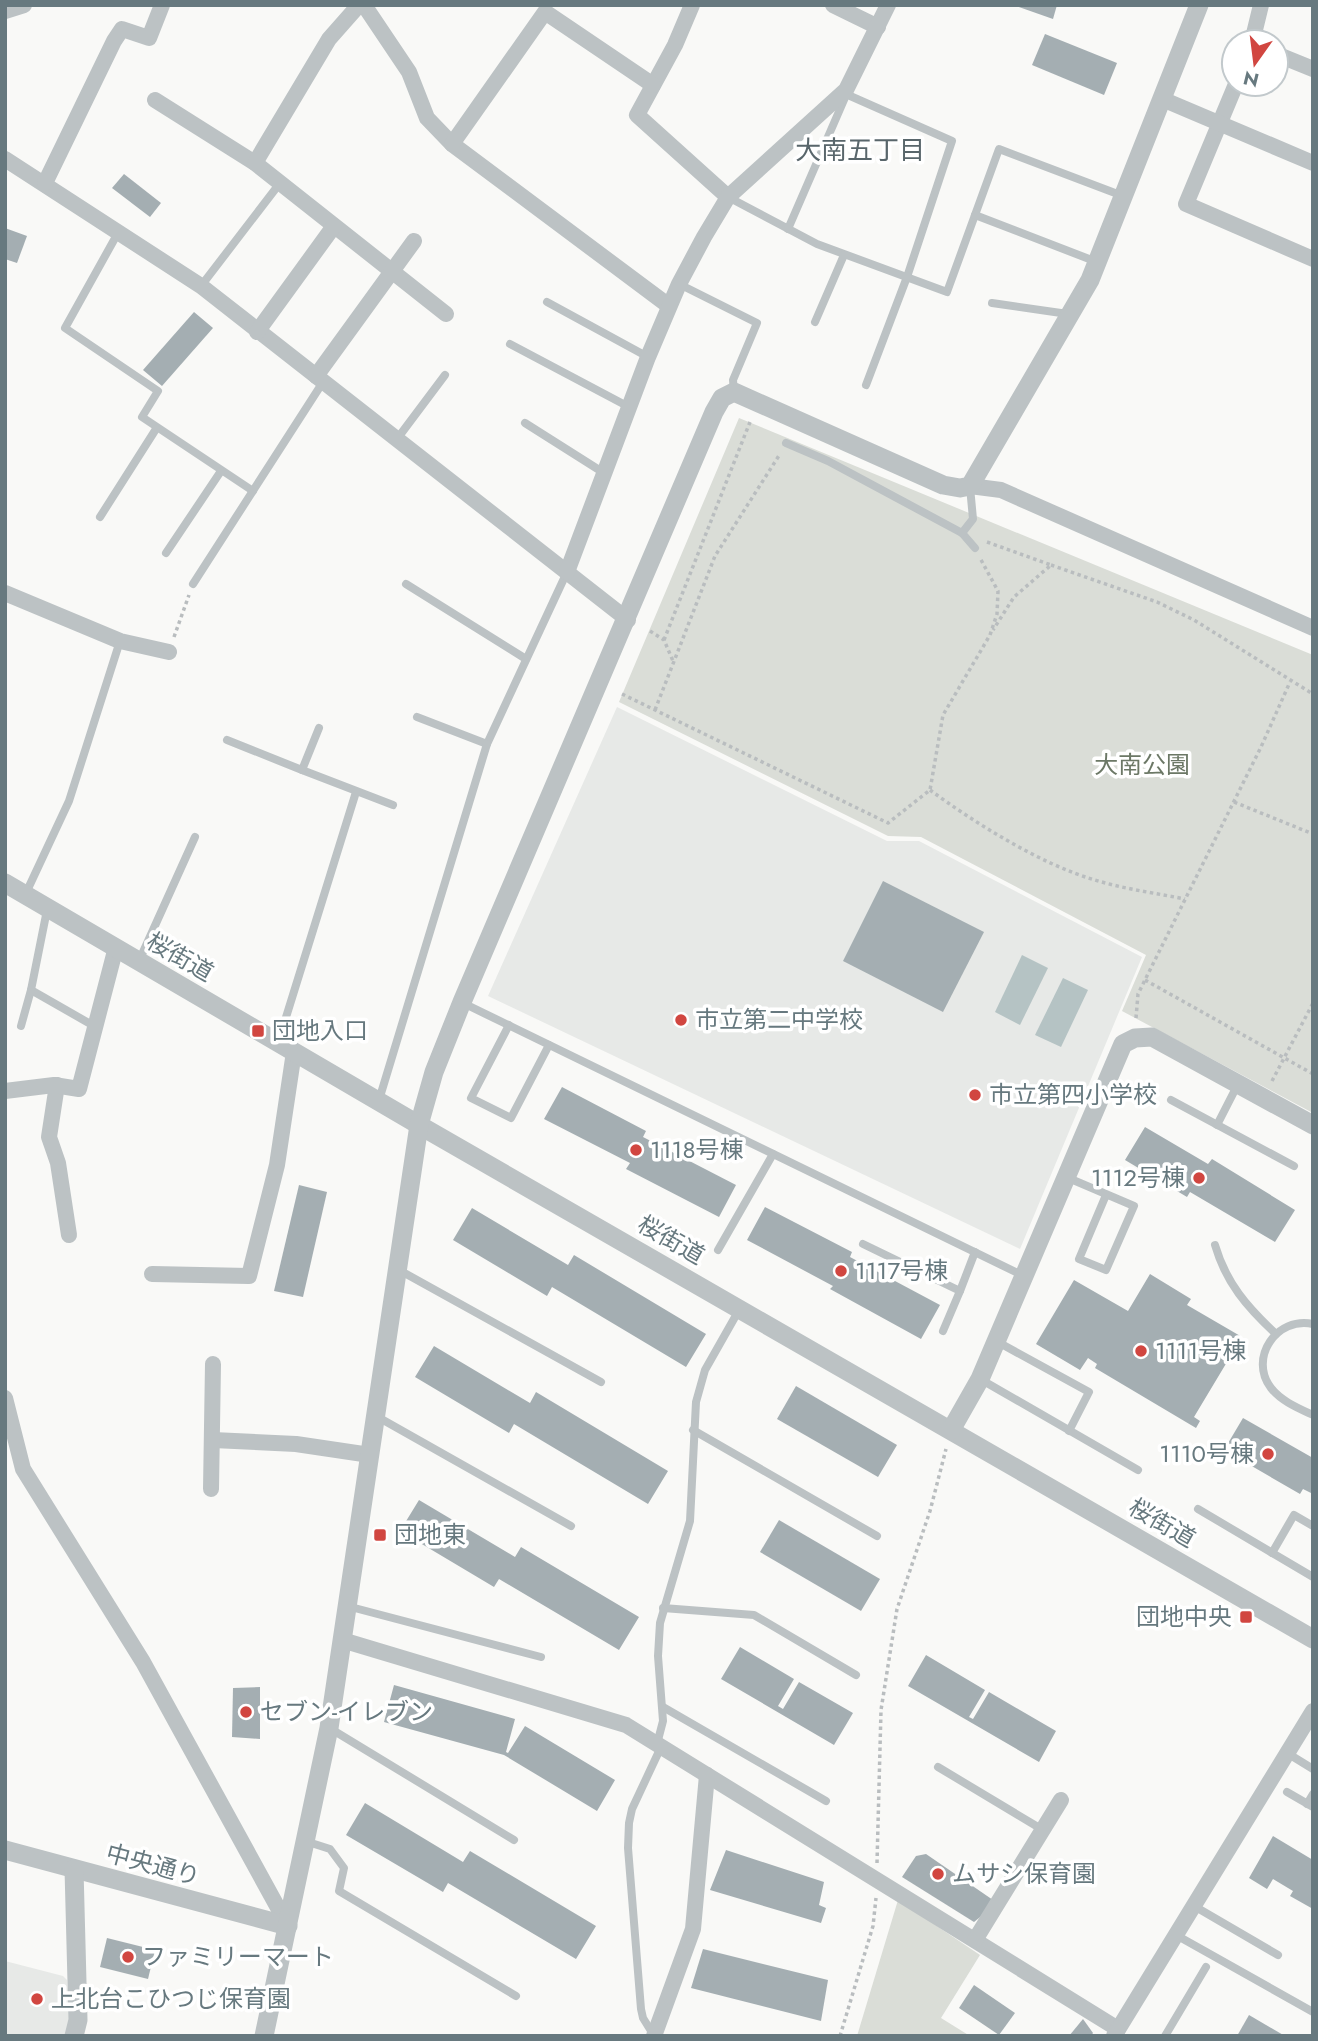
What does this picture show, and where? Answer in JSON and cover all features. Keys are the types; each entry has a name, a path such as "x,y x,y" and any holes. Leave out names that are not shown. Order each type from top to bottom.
{"street":[{"path":"45,183 114,41 122,29 149,38 162,5"},
{"path":"255,163 329,39 361,5 410,72 427,118 452,144 669,306"},
{"path":"833,5 878,27"},
{"path":"567,572 669,306 728,197 847,92 888,5"},
{"path":"970,486 1070,315 1097,262 1199,5"},
{"path":"1255,28 1261,5"},
{"path":"687,8 653,85 636,115 728,197"},
{"path":"452,144 545,12 653,85"},
{"path":"1290,60 1313,69"},
{"path":"1231,98 1186,204 1313,259"},
{"path":"1162,99 1313,163"},
{"path":"155,100 255,163 446,314"},
{"path":"5,159 201,286 628,620"},
{"path":"257,332 334,226"},
{"path":"320,379 390,272 414,241"},
{"path":"264,2036 328,1728 419,1125 434,1072 462,1002 722,398 734,392 943,485 1001,490 1313,628"},
{"path":"5,593 120,641 169,652"},
{"name":"桜街道","path":"5,883 419,1125 740,1307 1313,1639"},
{"path":"5,1091 57,1085 79,1089 116,947"},
{"path":"951,1430 980,1379 1123,1044 1135,1038 1152,1037 1313,1125"},
{"path":"152,1274 249,1276 277,1165 286,1047"},
{"path":"57,1085 49,1137 58,1163 69,1235"},
{"path":"211,1489 214,1364"},
{"path":"5,1398 23,1469 143,1662 288,1926"},
{"path":"213,1440 296,1444 370,1455"},
{"path":"342,1640 626,1725 975,1940 1116,2033 1313,1712"},
{"path":"654,2036 693,1930 707,1775"},
{"path":"975,1940 1061,1800"},
{"name":"中央通り","path":"5,1850 288,1926"},
{"path":"74,1869 78,2020 74,2036"}],"lane":[{"path":"788,229 847,92 952,141 907,277 866,385"},
{"path":"728,197 844,255 947,292 999,149 1122,196"},
{"path":"201,286 281,183"},
{"path":"975,215 1097,262"},
{"path":"119,231 65,328 158,391 142,417 156,429 253,491"},
{"path":"814,322 844,255"},
{"path":"679,284 757,323 733,380 734,392"},
{"path":"547,302 648,356"},
{"path":"992,303 1070,315"},
{"path":"510,344 629,407"},
{"path":"397,439 445,375"},
{"path":"193,584 320,379"},
{"path":"525,423 604,473"},
{"path":"100,517 156,429"},
{"path":"786,443 828,461 962,533 975,548"},
{"path":"166,553 221,471"},
{"path":"962,533 973,519 970,486"},
{"path":"378,1101 487,744 567,572"},
{"path":"406,584 526,659"},
{"path":"25,895 69,801 120,641"},
{"path":"418,718 487,744"},
{"path":"302,770 319,728"},
{"path":"227,740 393,805"},
{"path":"286,1047 356,792"},
{"path":"139,961 195,837"},
{"path":"21,1026 48,908"},
{"path":"31,990 94,1026"},
{"path":"462,1002 1024,1276"},
{"path":"509,1025 471,1098 511,1118 549,1045"},
{"path":"1217,1125 1238,1084"},
{"path":"1171,1100 1294,1166"},
{"path":"718,1250 773,1154"},
{"path":"1065,1177 1134,1206 1106,1270 1079,1258 1106,1195"},
{"path":"863,1244 960,1291"},
{"path":"1215,1245 1233,1289 1276,1334"},
{"path":"943,1331 975,1252"},
{"path":"397,1269 601,1382"},
{"path":"654,2036 643,2018 641,2009 628,1847 632,1809 663,1731 658,1656 663,1608 690,1521 696,1402 705,1370 740,1307"},
{"path":"1313,1324 1293,1324 1276,1334 1264,1352 1262,1364 1269,1386 1280,1397 1313,1415"},
{"path":"996,1341 1090,1392 1069,1431"},
{"path":"980,1379 1138,1470"},
{"path":"376,1416 572,1526"},
{"path":"693,1430 877,1536"},
{"path":"1198,1509 1313,1577"},
{"path":"1272,1553 1294,1515 1313,1525"},
{"path":"347,1606 541,1657"},
{"path":"663,1608 754,1615 856,1675"},
{"path":"663,1707 826,1801"},
{"path":"328,1728 514,1840"},
{"path":"1287,1754 1313,1769"},
{"path":"938,1767 1043,1830"},
{"path":"1287,1792 1310,1806 1313,1794"},
{"path":"304,1841 330,1849 344,1868 338,1891 516,1996"},
{"path":"1194,1906 1279,1955"},
{"path":"1176,1935 1313,2012"},
{"path":"1165,2036 1206,1967"}],"path":[{"path":"664,639 750,422"},
{"path":"655,710 715,556 786,443"},
{"path":"962,533 1157,603 1194,620 1313,694"},
{"path":"975,548 998,591 997,614 990,635"},
{"path":"622,694 888,823 930,790 943,715 1014,597 1051,565"},
{"path":"169,652 193,584"},
{"path":"650,631 664,639 674,663"},
{"path":"1136,1018 1138,994 1234,802 1290,682"},
{"path":"930,790 968,818 1014,844 1093,880 1185,899"},
{"path":"1234,802 1313,834"},
{"path":"1145,980 1313,1074"},
{"path":"1268,1088 1313,1003"},
{"path":"840,2036 873,1926 877,1880 881,1710 895,1622 951,1430"}],"shaded area":[{"path":"617,707 887,841 919,841 1142,957 1020,1249 488,996"},
{"path":"1022,955 1048,968 1020,1025 995,1012"},
{"path":"1063,978 1088,990 1061,1047 1035,1035"},
{"name":"上北台こひつじ保育園","path":"5,1961 63,1976 67,1980 70,2018 65,2036 5,2036"}],"green space":[{"name":"大南公園","path":"739,418 1313,655 1313,1113 1122,1011 1146,955 921,837 888,836 619,702"},
{"path":"898,1900 980,1955 941,2018 970,2036 857,2036"}],"building":[{"path":"1013,5 1057,5 1053,19"},
{"path":"1045,34 1117,63 1104,95 1032,65"},
{"path":"124,174 161,203 150,217 112,188"},
{"path":"5,228 27,236 17,263 5,259"},
{"path":"194,312 213,328 162,386 143,370"},
{"path":"883,881 984,932 943,1012 843,961"},
{"name":"1118号棟","path":"562,1087 646,1131 643,1137 736,1185 719,1217 626,1169 630,1163 544,1119"},
{"name":"1112号棟","path":"1145,1127 1208,1164 1212,1159 1295,1210 1275,1242 1190,1192 1187,1197 1125,1160"},
{"path":"299,1185 327,1192 303,1297 274,1291"},
{"name":"1117号棟","path":"765,1207 852,1252 850,1257 940,1305 921,1339 830,1289 833,1286 747,1240"},
{"path":"472,1208 568,1265 574,1255 706,1334 686,1367 552,1287 547,1296 453,1240"},
{"name":"1111号棟","path":"1150,1274 1191,1299 1187,1305 1242,1337 1194,1417 1200,1421 1196,1428 1095,1368 1097,1364 1088,1358 1080,1370 1036,1344 1074,1280 1128,1311"},
{"path":"434,1346 530,1403 536,1392 668,1471 648,1504 514,1424 509,1433 415,1377"},
{"path":"796,1386 897,1445 878,1477 777,1419"},
{"name":"1110号棟","path":"1243,1418 1313,1458 1313,1494 1303,1489 1300,1494 1224,1450"},
{"path":"419,1500 515,1557 521,1547 639,1617 619,1650 499,1579 494,1587 400,1531"},
{"path":"779,1520 880,1579 861,1611 760,1552"},
{"path":"740,1647 794,1679 778,1706 783,1709 799,1682 853,1713 834,1745 721,1679"},
{"path":"926,1655 985,1690 969,1717 973,1719 989,1692 1056,1731 1039,1762 908,1686"},
{"path":"394,1685 515,1719 506,1752 508,1753 525,1726 615,1780 597,1811 504,1755 384,1722"},
{"name":"セブン-イレブン","path":"260,1687 260,1739 232,1737 233,1688"},
{"path":"365,1803 463,1862 470,1851 596,1926 576,1959 448,1883 443,1892 346,1835"},
{"path":"1273,1836 1313,1860 1313,1909 1290,1896 1293,1891 1273,1879 1267,1889 1249,1878"},
{"path":"726,1850 824,1882 819,1905 826,1908 821,1923 710,1890"},
{"path":"926,1854 993,1900 990,1909 974,1922 902,1877 916,1856"},
{"path":"107,1938 155,1950 148,1979 100,1967"},
{"path":"703,1949 828,1980 821,2021 691,1988"},
{"path":"974,1985 1015,2013 999,2035 959,2008"},
{"path":"1249,2015 1285,2036 1237,2036"},
{"path":"1083,2019 1093,2033 1091,2036 1069,2036"}],"place":[{"name":"市立第二中学校","path":"681,1020"},
{"name":"団地入口","path":"258,1031"},
{"name":"市立第四小学校","path":"975,1095"},
{"name":"1118号棟","path":"636,1150"},
{"name":"1112号棟","path":"1199,1178"},
{"name":"1117号棟","path":"841,1271"},
{"name":"1111号棟","path":"1141,1351"},
{"name":"1110号棟","path":"1268,1454"},
{"name":"団地東","path":"380,1535"},
{"name":"団地中央","path":"1246,1617"},
{"name":"セブン-イレブン","path":"246,1712"},
{"name":"ムサシ保育園","path":"938,1874"},
{"name":"ファミリーマート","path":"128,1957"},
{"name":"上北台こひつじ保育園","path":"37,1999"}],"district":[{"name":"大南五丁目","path":"860,150"}]}
